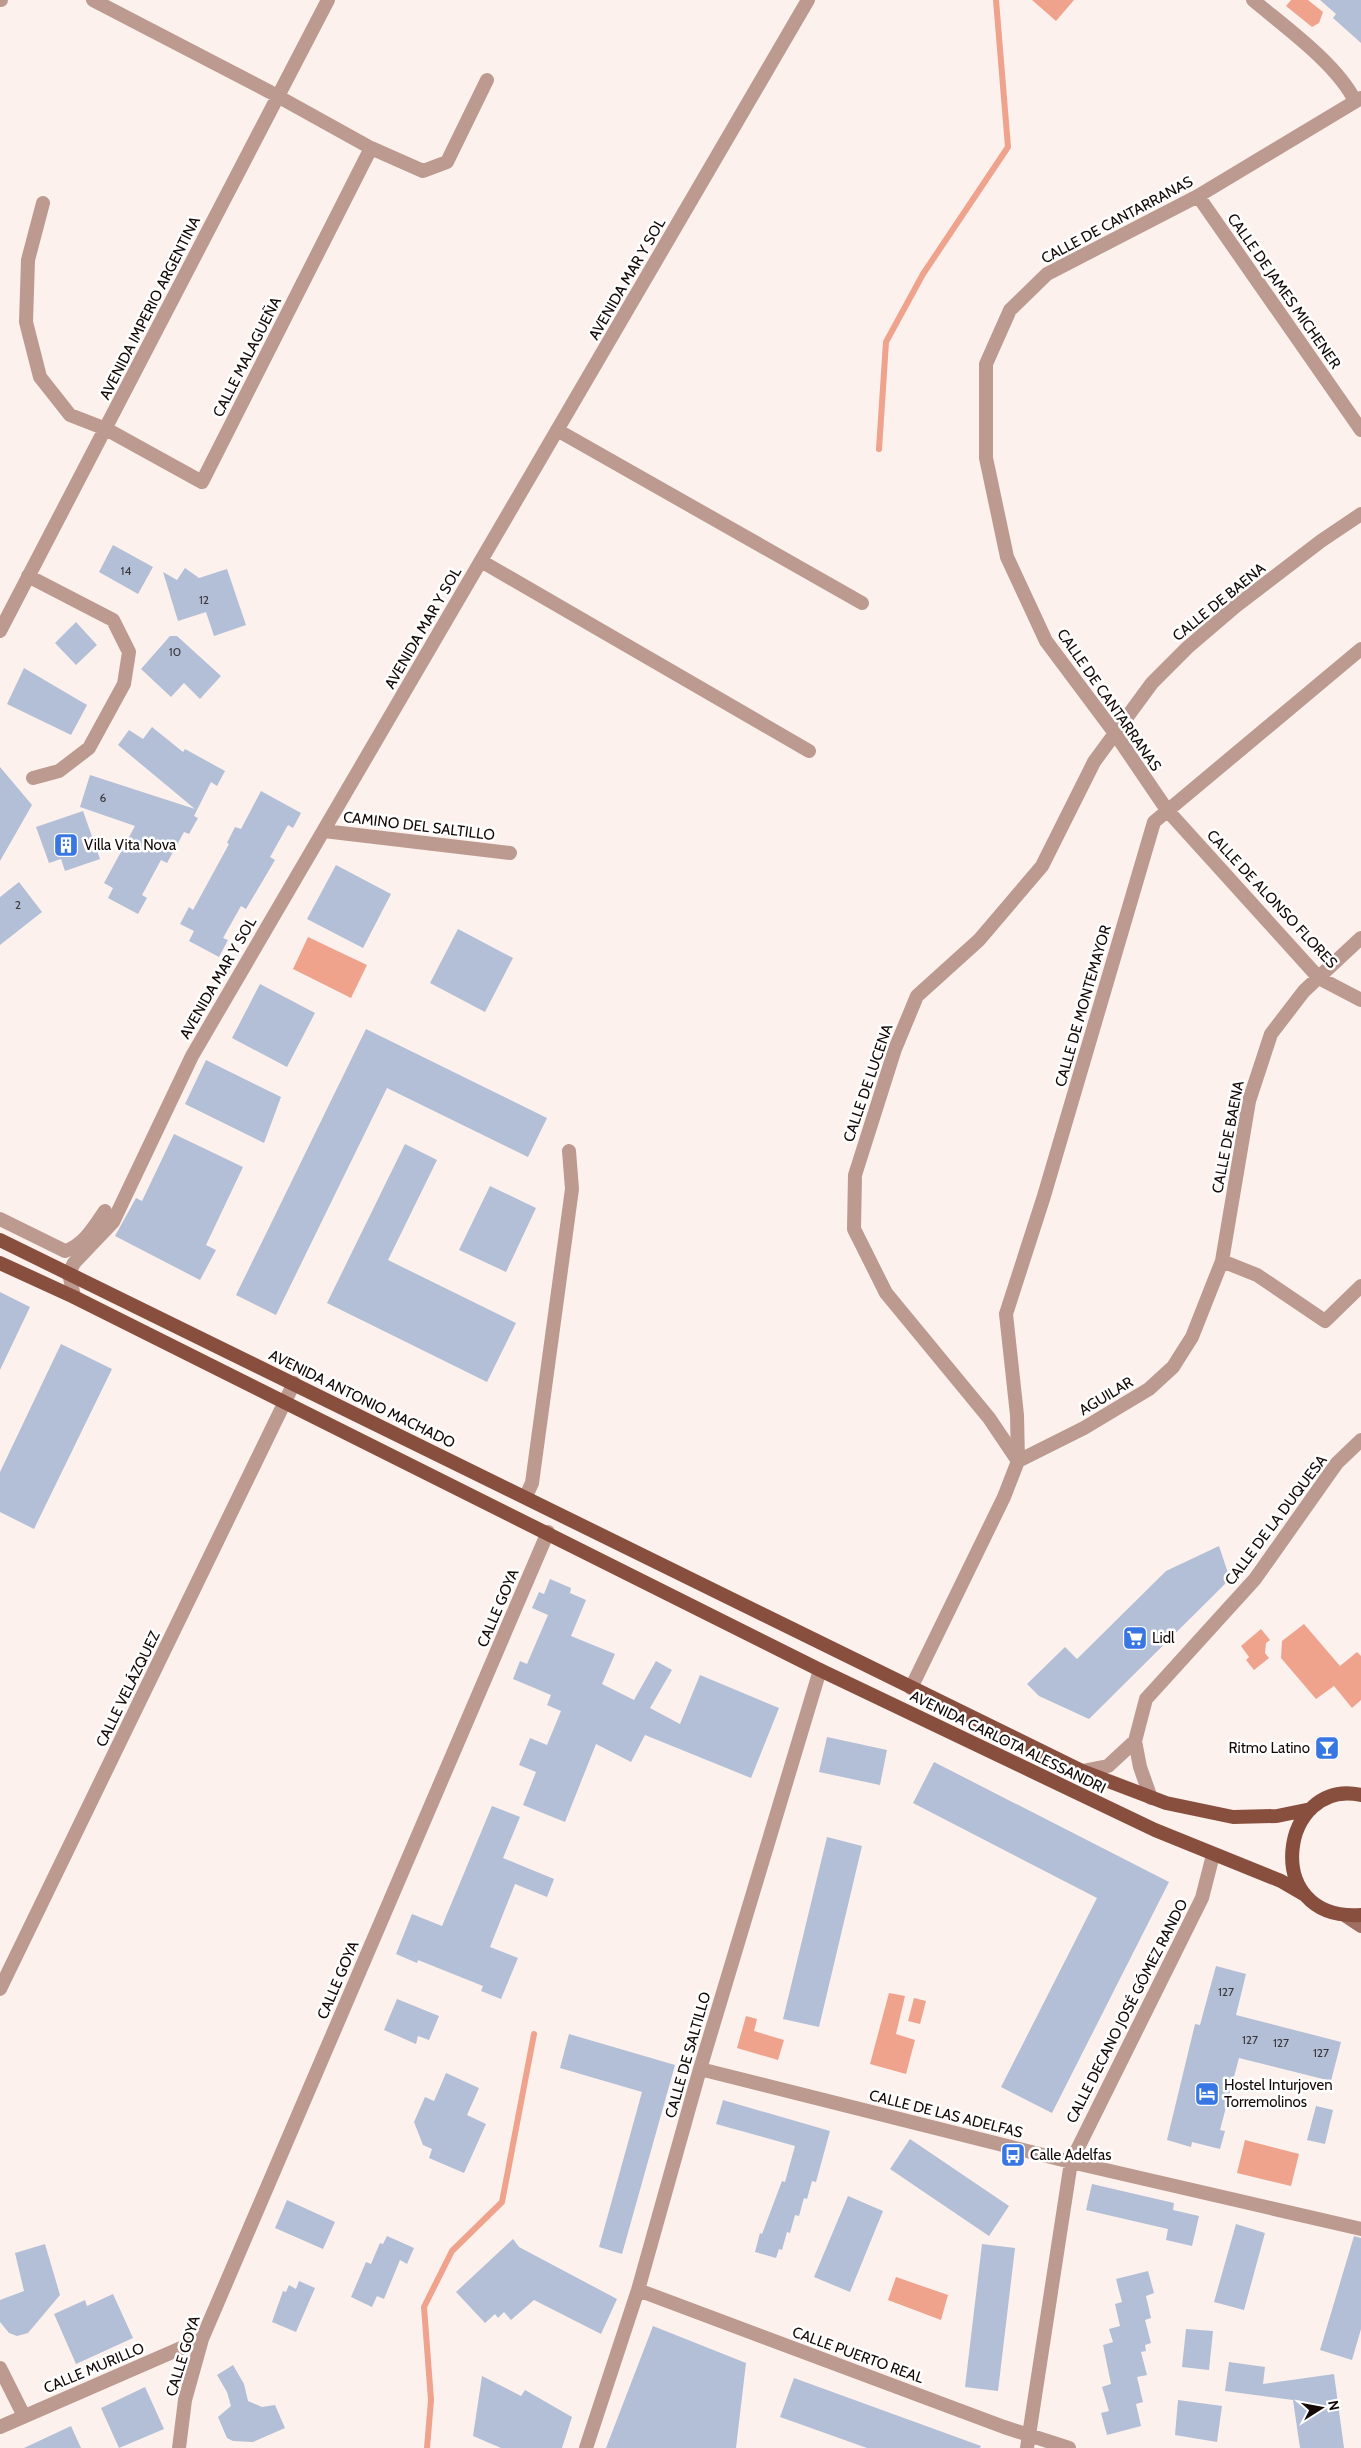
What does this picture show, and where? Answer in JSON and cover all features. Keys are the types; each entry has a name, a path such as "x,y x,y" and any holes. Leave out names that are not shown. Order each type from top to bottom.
{"main road":[{"name":"AVENIDA ANTONIO MACHADO","path":"0,1240 526,1496 710,1588"},
{"path":"0,1263 74,1297 284,1403 548,1532"},
{"name":"AVENIDA CARLOTA ALESSANDRI","path":"548,1532 820,1670 1062,1787 1213,1855 1281,1881 1330,1913 1346,1916"},
{"name":"AVENIDA CARLOTA ALESSANDRI","path":"710,1588 1082,1771 1151,1798 1233,1817 1277,1816 1311,1809"},
{"path":"1305,1895 1295,1879 1291,1860 1292,1842 1298,1824 1311,1809 1324,1800 1339,1795 1361,1782"},
{"path":"1339,1795 1361,1795"},
{"path":"1346,1916 1361,1915"},
{"path":"1346,1916 1361,1926"}],"street":[{"path":"92,0 278,96 371,148 423,171 447,162 488,80"},
{"name":"AVENIDA IMPERIO ARGENTINA","path":"0,631 328,0"},
{"name":"AVENIDA MAR Y SOL","path":"69,1273 74,1262 113,1222 192,1056 808,0"},
{"path":"1253,0 1304,43 1347,85 1358,99"},
{"name":"CALLE DE CANTARRANAS","path":"1167,810 1114,732 1046,641 1007,557 986,458 986,364 1010,310 1047,274 1198,196 1358,99"},
{"name":"CALLE MALAGUEÑA","path":"106,429 202,482 371,148"},
{"name":"CALLE DE JAMES MICHENER","path":"1198,196 1361,430"},
{"path":"43,203 28,260 26,322 40,377 70,415 106,429"},
{"path":"557,430 862,603"},
{"name":"CALLE DE BAENA","path":"1114,732 1152,683 1188,647 1236,606 1321,541 1361,514"},
{"path":"481,561 809,752"},
{"path":"28,576 113,620 129,652 124,684 89,748 59,771 33,778"},
{"name":"CALLE DE MONTEMAYOR","path":"1018,1462 1017,1415 1006,1314 1046,1187 1154,822 1361,649"},
{"name":"CALLE DE LUCENA","path":"1018,1462 989,1418 886,1293 854,1229 855,1175 895,1048 917,996 979,940 1042,866 1094,762 1114,732"},
{"name":"CALLE DE ALONSO FLORES","path":"1167,810 1319,978 1361,1000"},
{"name":"CAMINO DEL SALTILLO","path":"324,831 510,853"},
{"name":"CALLE DE BAENA","path":"1222,1261 1249,1101 1270,1034 1304,990 1361,938"},
{"path":"526,1496 532,1483 572,1189 569,1151"},
{"path":"0,1219 65,1251 73,1249 92,1230 105,1211"},
{"path":"1222,1261 1257,1275 1325,1320 1361,1286"},
{"name":"AGUILAR","path":"1018,1462 1084,1428 1148,1389 1173,1367 1192,1337 1222,1261"},
{"path":"69,1273 74,1297"},
{"name":"CALLE VELÁZQUEZ","path":"0,1990 294,1383"},
{"name":"CALLE DE LA DUQUESA","path":"1135,1741 1146,1699 1255,1580 1338,1463 1361,1440"},
{"path":"911,1688 1004,1497 1018,1462"},
{"name":"CALLE GOYA","path":"179,2448 185,2400 202,2339 548,1532"},
{"name":"CALLE DE SALTILLO","path":"586,2448 638,2290 700,2069 820,1670"},
{"path":"1082,1771 1108,1766 1135,1741"},
{"path":"1135,1741 1140,1767 1151,1798"},
{"name":"CALLE DECANO JOSÉ GÓMEZ RANDO","path":"1028,2442 1071,2162 1202,1898 1213,1855"},
{"name":"CALLE DE LAS ADELFAS","path":"700,2069 1071,2162 1361,2229"},
{"name":"CALLE PUERTO REAL","path":"638,2290 1028,2442 1069,2448"},
{"name":"CALLE MURILLO","path":"0,2427 202,2339"},
{"path":"2,2374 24,2416"}],"shaded area":[{"path":"1032,0 1074,0 1056,21"},
{"path":"1291,0 1308,0 1323,12 1319,23 1312,27 1286,6"},
{"path":"308,937 367,965 351,998 293,969"},
{"path":"1304,1624 1340,1666 1357,1652 1361,1656 1361,1700 1352,1708 1334,1686 1316,1699 1281,1658 1282,1641"},
{"path":"1261,1629 1270,1640 1266,1643 1265,1653 1269,1658 1254,1670 1246,1660 1249,1657 1241,1646"},
{"path":"889,1993 905,1996 896,2034 915,2040 906,2074 870,2064"},
{"path":"914,1998 926,2001 920,2024 908,2021"},
{"path":"746,2016 757,2019 754,2031 784,2040 778,2060 737,2048"},
{"path":"1245,2140 1299,2154 1291,2186 1237,2173"},
{"path":"896,2277 948,2295 941,2320 888,2300"}],"building":[{"path":"1320,0 1361,0 1361,43 1333,18 1336,14"},
{"path":"113,545 153,567 138,594 99,572"},
{"path":"185,568 199,578 227,569 246,625 214,636 206,612 178,621 163,572 177,580"},
{"path":"76,622 97,645 76,665 55,643"},
{"path":"170,636 177,636 221,676 200,699 184,683 171,697 141,669"},
{"path":"24,668 87,705 71,735 7,704"},
{"path":"152,727 183,752 185,749 225,771 217,786 211,782 194,816 198,818 189,834 184,832 167,863 161,860 142,895 147,898 138,914 108,898 113,888 104,883 135,826 80,807 90,775 195,809 118,745 129,730 143,739"},
{"path":"0,767 32,805 0,861"},
{"path":"261,791 301,813 293,828 288,825 270,857 275,860 246,909 241,906 223,938 228,940 219,957 189,941 194,931 180,924 189,907 193,910 229,844 227,843 235,827 241,829"},
{"name":"Villa Vita Nova","path":"83,811 100,859 65,871 61,859 49,863 36,827"},
{"path":"336,865 391,894 363,948 307,919"},
{"path":"19,882 42,912 0,945 0,897"},
{"path":"458,929 513,958 485,1012 430,983"},
{"path":"260,984 315,1013 287,1067 232,1038"},
{"path":"366,1029 547,1118 528,1157 387,1088 276,1315 236,1295"},
{"path":"206,1060 281,1097 264,1143 185,1104"},
{"path":"174,1134 243,1167 206,1245 216,1250 200,1280 115,1236 136,1198 142,1201"},
{"path":"405,1144 437,1160 388,1260 516,1323 487,1382 327,1303"},
{"path":"490,1186 536,1208 506,1272 459,1250"},
{"path":"0,1292 30,1307 0,1370"},
{"path":"61,1344 112,1369 34,1529 0,1512 0,1472"},
{"name":"Lidl","path":"1219,1546 1230,1579 1089,1719 1039,1696 1027,1684 1065,1647 1077,1659 1166,1571"},
{"path":"550,1579 571,1588 570,1593 586,1600 571,1636 615,1654 602,1684 634,1700 656,1661 672,1670 650,1708 680,1724 700,1675 779,1708 751,1778 645,1735 631,1762 596,1744 565,1822 523,1805 536,1772 519,1765 530,1738 547,1745 561,1711 547,1705 551,1695 513,1679 520,1661 527,1664 548,1615 532,1608 539,1592 544,1594"},
{"path":"827,1737 887,1750 880,1785 819,1772"},
{"path":"934,1762 1169,1882 1052,2113 1001,2087 1097,1898 913,1803"},
{"path":"492,1806 520,1817 503,1858 554,1879 547,1897 515,1884 490,1947 518,1958 501,1999 481,1991 483,1986 418,1960 417,1963 396,1954 412,1914 442,1926"},
{"path":"827,1837 862,1846 819,2027 783,2019"},
{"path":"1216,1966 1246,1974 1236,2015 1341,2042 1331,2081 1239,2058 1220,2130 1225,2131 1220,2149 1192,2142 1191,2147 1167,2140 1195,2024 1200,2025"},
{"path":"397,1999 439,2016 429,2040 418,2036 416,2044 384,2030"},
{"path":"569,2034 675,2065 622,2254 599,2247 642,2092 560,2068"},
{"path":"446,2073 479,2088 467,2115 486,2124 464,2173 429,2158 432,2149 423,2145 414,2122 425,2097 434,2101"},
{"path":"723,2100 830,2131 816,2182 812,2181 807,2199 804,2198 799,2216 795,2215 790,2233 787,2232 782,2250 779,2249 776,2258 755,2252 760,2233 762,2234 782,2181 785,2182 795,2146 716,2124"},
{"path":"1316,2106 1333,2110 1325,2144 1307,2140"},
{"path":"910,2139 1009,2206 989,2236 890,2169"},
{"path":"1092,2184 1174,2203 1173,2210 1199,2216 1192,2246 1166,2240 1168,2229 1086,2210"},
{"path":"848,2196 883,2211 850,2292 814,2277"},
{"path":"287,2200 335,2222 323,2249 275,2228"},
{"path":"1236,2224 1265,2233 1244,2310 1214,2302"},
{"path":"387,2236 414,2248 407,2264 400,2260 384,2299 377,2296 372,2307 351,2297 366,2262 371,2264 380,2243 383,2244"},
{"path":"1354,2236 1361,2238 1361,2329 1352,2360 1320,2350"},
{"path":"513,2239 519,2247 617,2299 601,2334 534,2300 511,2320 504,2312 498,2318 495,2314 485,2323 456,2292"},
{"path":"45,2244 60,2295 28,2333 17,2336 9,2333 0,2322 0,2300 24,2291 15,2253"},
{"path":"982,2244 1015,2248 998,2391 965,2387"},
{"path":"1148,2271 1154,2293 1146,2296 1151,2318 1145,2320 1151,2343 1145,2345 1146,2351 1141,2352 1147,2375 1137,2377 1143,2402 1136,2404 1141,2426 1107,2435 1101,2413 1109,2411 1102,2387 1111,2384 1103,2345 1113,2342 1109,2329 1120,2326 1115,2304 1122,2302 1116,2279"},
{"path":"299,2281 315,2288 296,2332 272,2322 283,2291 286,2292 289,2285 296,2289"},
{"path":"113,2294 133,2338 76,2364 54,2314 85,2300 87,2306"},
{"path":"653,2326 746,2363 736,2448 606,2448"},
{"path":"1186,2329 1213,2331 1209,2370 1182,2367"},
{"path":"1229,2362 1265,2367 1263,2384 1334,2374 1344,2448 1300,2448 1293,2400 1225,2391"},
{"path":"233,2365 244,2384 248,2401 262,2407 275,2405 285,2428 253,2442 233,2441 227,2438 218,2417 231,2406 227,2392 217,2375"},
{"path":"482,2376 521,2396 525,2390 572,2417 562,2448 501,2448 473,2436"},
{"path":"794,2378 981,2446 980,2448 867,2448 780,2417"},
{"path":"145,2387 164,2429 119,2448 101,2408"},
{"path":"1178,2400 1222,2406 1217,2442 1175,2435"},
{"path":"71,2426 81,2448 24,2448"}],"waterway":[{"path":"879,449 886,342 923,274 1008,147 996,0"},
{"path":"427,2448 431,2400 424,2307 452,2251 502,2202 534,2034"}],"place":[{"name":"Villa Vita Nova","path":"66,845"},
{"name":"Lidl","path":"1135,1638"},
{"name":"Ritmo Latino","path":"1327,1748"},
{"name":"Hostel Inturjoven Torremolinos","path":"1207,2094"},
{"name":"Calle Adelfas","path":"1013,2155"}]}
